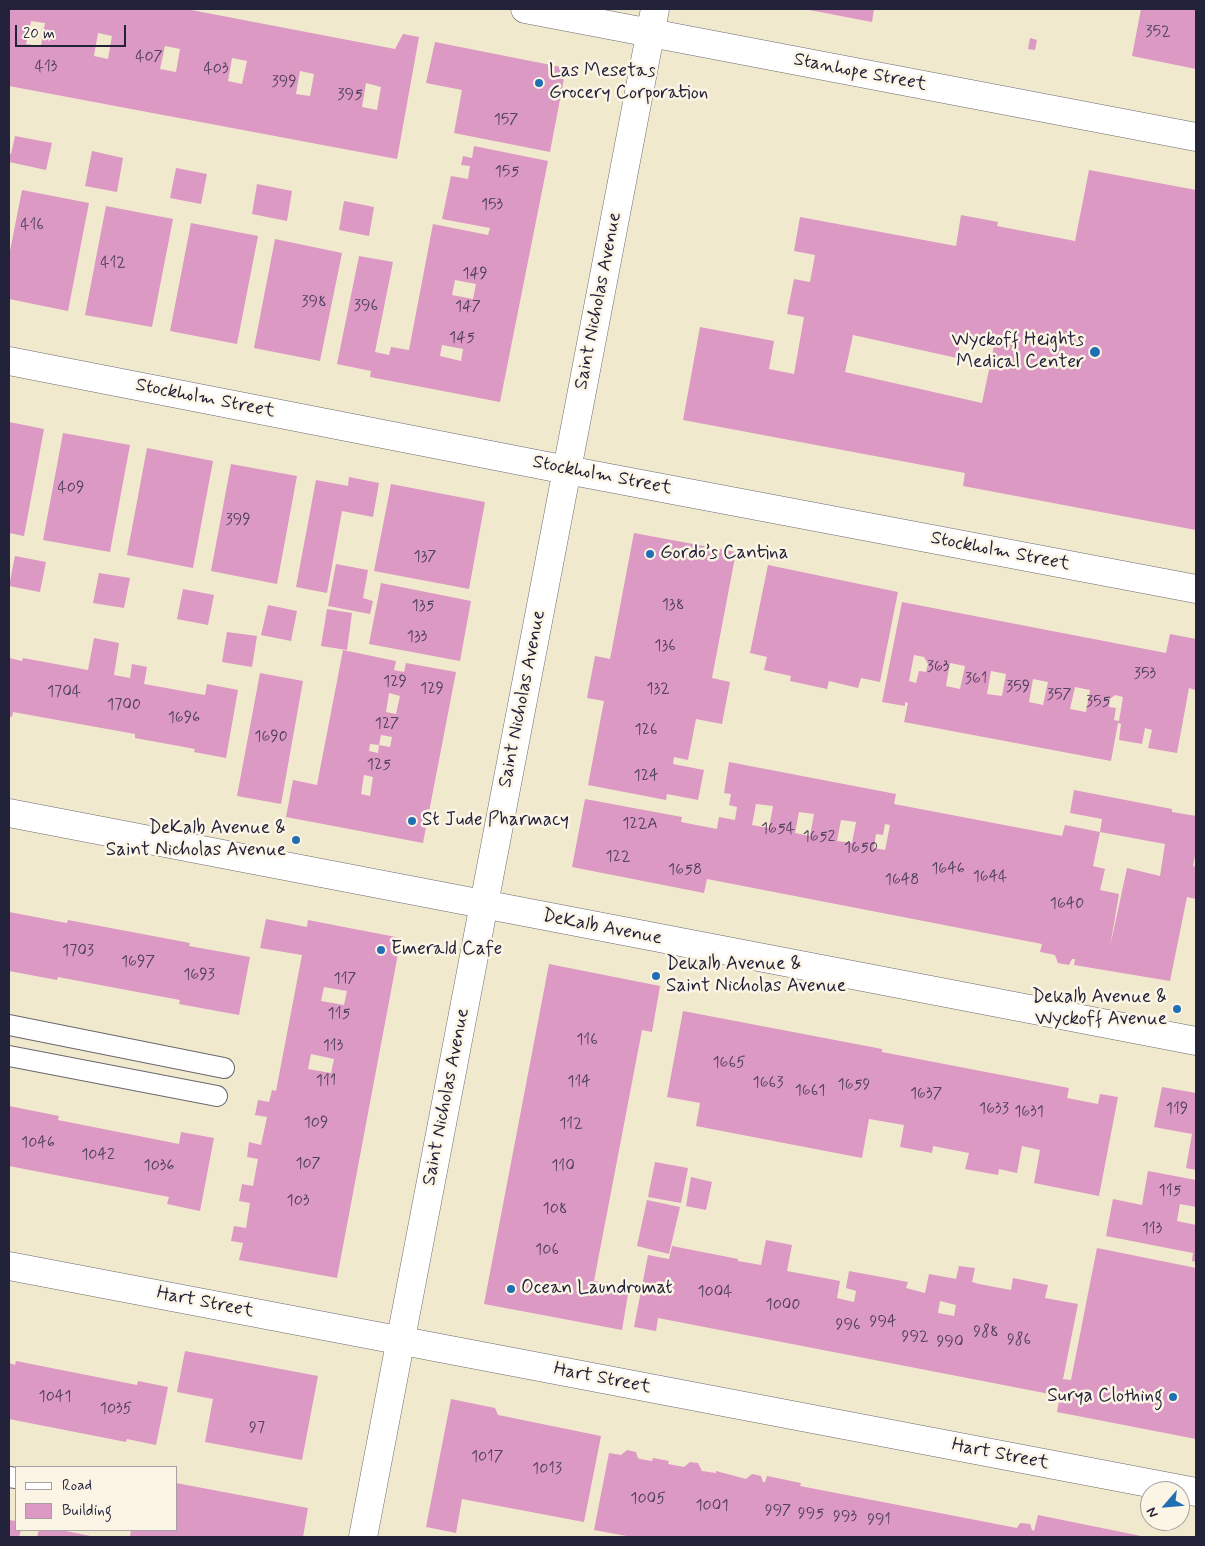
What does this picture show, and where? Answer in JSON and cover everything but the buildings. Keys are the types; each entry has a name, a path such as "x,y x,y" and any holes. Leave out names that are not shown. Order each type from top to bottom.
{"street":[{"name":"Stanhope Street","path":"524,9 653,21 1196,137"},
{"name":"Saint Nicholas Avenue","path":"363,1537 653,21"},
{"name":"Stockholm Street","path":"9,361 567,470 1196,589"},
{"name":"DeKalb Avenue","path":"9,813 1196,1041"},
{"name":"Hart Street","path":"9,1266 1196,1492"}],"lane":[{"path":"9,1025 224,1068"},
{"path":"9,1056 217,1096"}],"place":[{"name":"Las Mesetas Grocery Corporation","path":"539,83"},
{"name":"Wyckoff Heights Medical Center","path":"1095,352"},
{"name":"Gordo’s Cantina","path":"650,554"},
{"name":"St Jude Pharmacy","path":"412,821"},
{"name":"DeKalb Avenue & Saint Nicholas Avenue","path":"296,840"},
{"name":"Emerald Cafe","path":"381,950"},
{"name":"Dekalb Avenue & Saint Nicholas Avenue","path":"656,976"},
{"name":"Dekalb Avenue & Wyckoff Avenue","path":"1177,1009"},
{"name":"Ocean Laundromat","path":"511,1289"},
{"name":"Surya Clothing","path":"1173,1397"}]}
